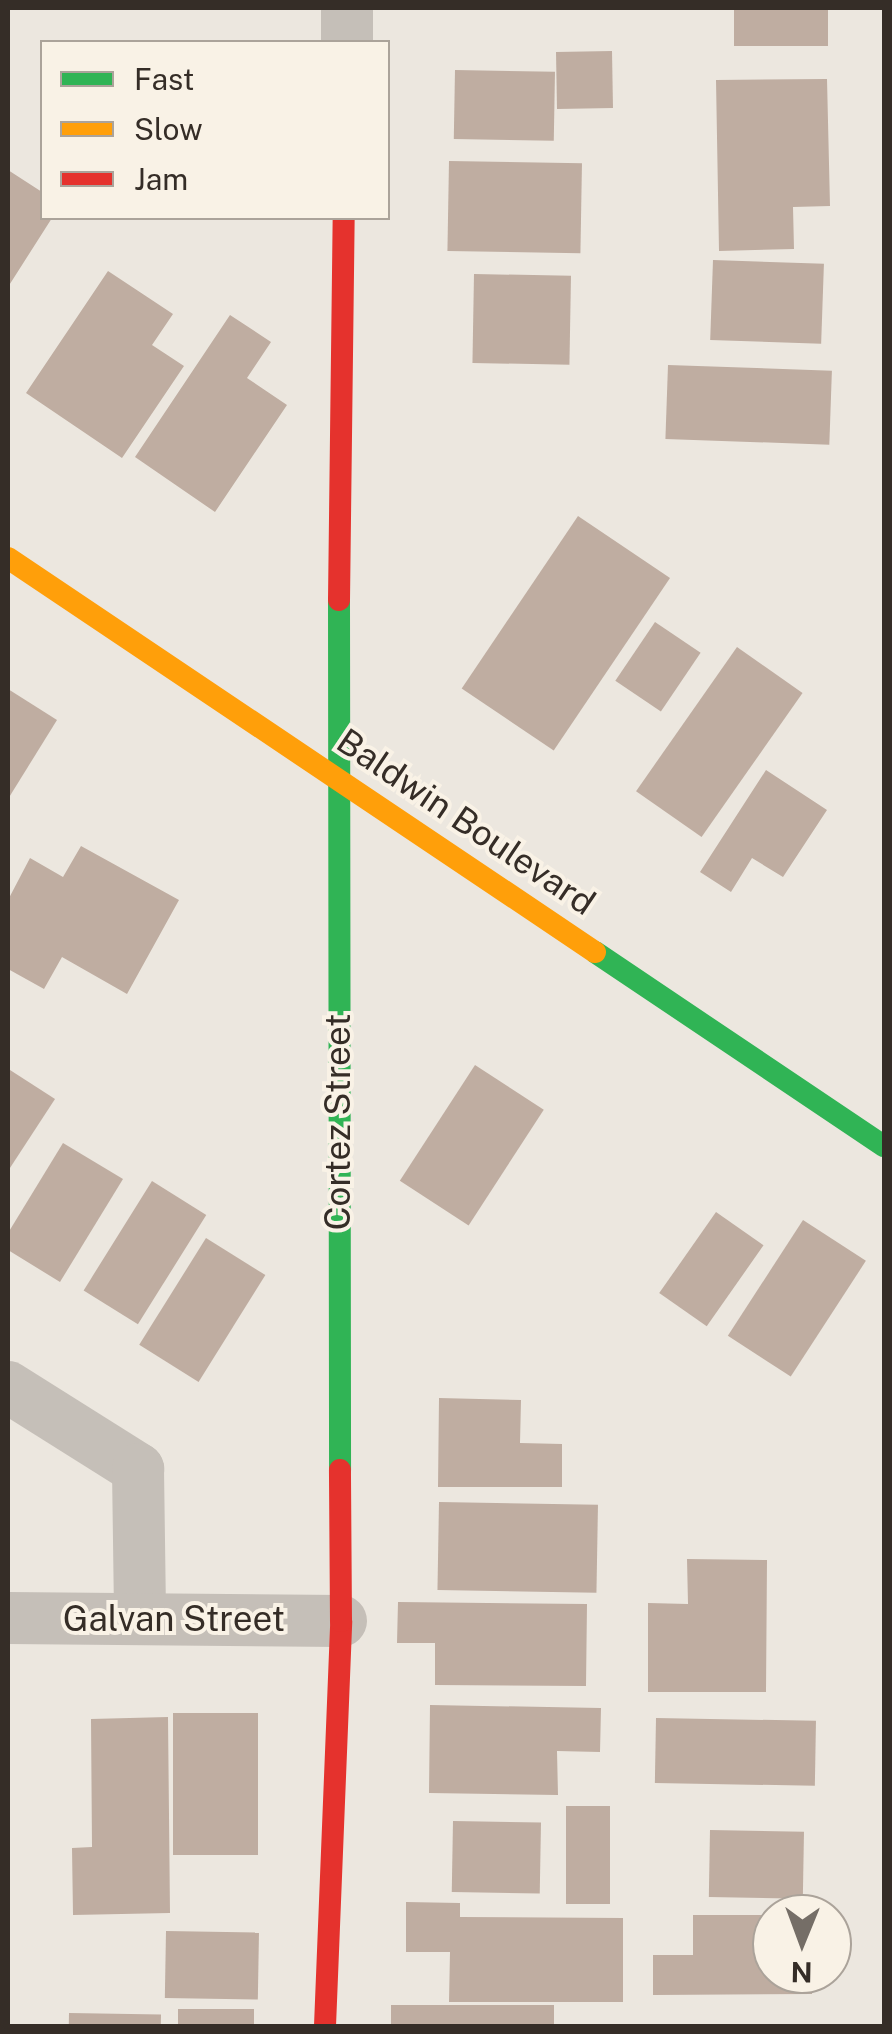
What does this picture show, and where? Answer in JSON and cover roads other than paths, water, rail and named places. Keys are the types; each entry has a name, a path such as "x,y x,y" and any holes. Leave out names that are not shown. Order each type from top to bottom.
{"street":[{"path":"347,8 347,40"},
{"name":"Cortez Street","path":"324,2026 341,1621 336,776 344,220"},
{"name":"Baldwin Boulevard","path":"8,558 884,1146"},
{"path":"8,1386 138,1469 140,1619"},
{"name":"Galvan Street","path":"8,1618 341,1621"}]}
